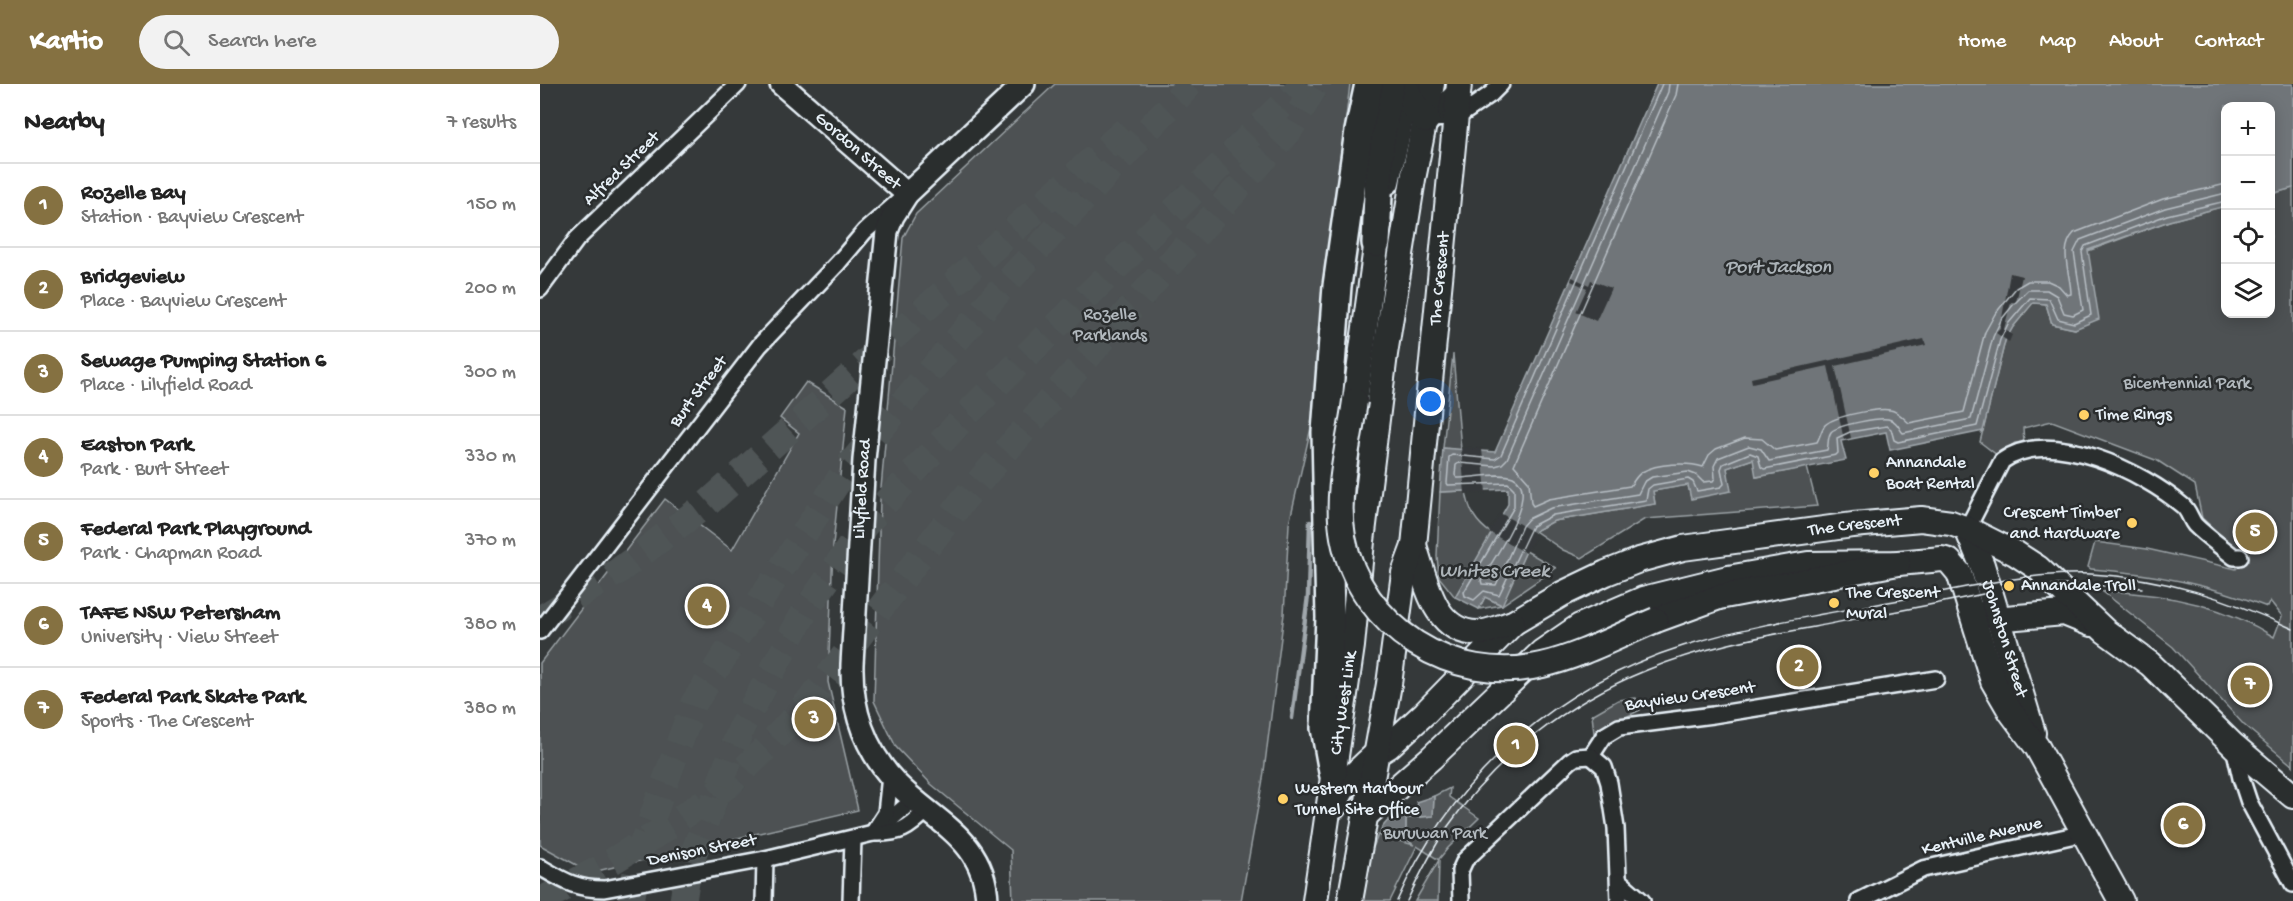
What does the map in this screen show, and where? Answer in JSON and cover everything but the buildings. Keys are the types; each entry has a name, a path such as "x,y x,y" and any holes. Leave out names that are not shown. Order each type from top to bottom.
{"highway":[{"path":"1334,772 1325,728 1330,618 1326,432 1337,286 1358,141 1369,84"},
{"path":"1402,87 1425,119"},
{"path":"1376,243 1380,145 1402,87"}],"main road":[{"name":"Gordon Street","path":"781,84 907,194"},
{"name":"Lilyfield Road","path":"987,901 982,868 967,844 920,805 890,776 867,740 857,718 852,695 852,664 864,456 887,231 893,216 907,194 1024,84"},
{"path":"1425,119 1432,84"},
{"name":"The Crescent","path":"1414,546 1460,85"},
{"name":"City West Link","path":"1315,901 1352,646 1366,506 1393,300 1425,119"},
{"path":"1376,243 1342,492 1343,536 1349,562 1364,592 1380,614 1407,639 1436,655 1489,668 1543,665 1719,597 1898,563"},
{"name":"The Crescent","path":"1326,830 1339,794 1355,771 1425,713 1513,622 1562,594 1639,560 1683,548 1910,519 1951,523 1967,529 2015,553 2038,568 2105,631 2150,664 2234,746 2293,796"},
{"path":"1967,529 1974,592 1970,607 1984,615 1997,618 2064,613 2105,631"},
{"name":"Johnston Street","path":"1967,529 1982,565 2037,747"},
{"path":"1414,546 1432,600 1439,613 1450,623 1464,630 1478,633 1513,622"},
{"path":"1350,901 1366,815 1383,750 1389,684 1404,573 1414,546"},
{"name":"The Crescent","path":"1366,815 1431,758 1542,652 1580,626 1643,598 1728,578 1808,564 1898,563 1938,559 1949,561"},
{"name":"Johnston Street","path":"1949,561 1959,573 1993,681 2011,712 2037,747 2121,901"}],"street":[{"name":"Alfred Street","path":"540,289 577,239 738,84"},
{"path":"1425,119 1456,118 1491,94 1501,84"},
{"path":"1425,119 1460,85"},
{"name":"Burt Street","path":"540,631 760,345 838,263 865,231 907,194"},
{"path":"1967,529 2002,461 2012,454 2027,449 2064,449 2119,468 2149,482 2186,508 2194,524 2234,557 2240,557"},
{"name":"Bayview Crescent","path":"1591,756 1604,736 1619,727 1713,715 1936,679"},
{"path":"2234,746 2241,778 2250,802 2293,884"},
{"path":"1461,901 1460,871 1465,860 1570,761 1576,757 1591,756 1604,767 1609,783 1616,828 1619,901"},
{"path":"877,828 886,813 890,776"},
{"name":"Denison Street","path":"540,867 585,889 604,889 765,859 853,839 920,805"},
{"name":"Kentville Avenue","path":"1859,901 1923,869 2084,833"},
{"path":"851,901 853,839"},
{"path":"764,901 765,859"},
{"path":"1619,881 1642,901"}],"green space":[{"name":"Rozelle Parklands","path":"1055,84 1350,84 1334,216 1315,410 1289,524 1284,614 1263,779 1241,901 1013,901 1011,850 931,784 896,747 874,701 880,500 903,238 916,214"},
{"name":"Bicentennial Park","path":"2293,188 2293,766 2244,725 2173,647 2102,591 2169,598 2191,603 2234,617 2274,637 2282,616 2270,601 2267,607 2224,592 2180,581 2088,567 2095,542 2147,549 2236,569 2242,562 2234,547 2202,518 2195,485 2158,461 2052,421 2023,428 2024,442 2015,443 1997,455 1980,442 2005,341 2033,302 2046,304 2052,324 2075,329 2088,251 2169,221 2221,207 2221,318 2275,318 2275,193"},
{"path":"1453,354 1461,450 1443,448"},
{"path":"806,382 847,407 833,545 828,682 858,810 597,871 582,868 540,845 540,663 665,499 732,550 799,433 780,418"},
{"path":"1753,459 1757,477 1807,467 1817,506 1645,519 1582,558 1563,550 1535,531 1554,521 1655,504 1653,491 1688,485 1691,498 1730,491 1727,468"},
{"path":"1466,491 1474,515 1492,534 1455,597 1439,577 1437,556 1440,492"},
{"path":"1526,551 1556,568 1502,605 1479,609 1485,597 1501,605"},
{"path":"1636,698 1640,710 1594,733 1592,715 1618,700"},
{"name":"Buruwan Park","path":"1450,788 1449,797 1479,818 1439,860 1417,846 1390,901 1362,901 1367,863 1378,835 1414,845 1406,839 1406,818 1433,816 1434,796"},
{"path":"1439,860 1438,901 1415,901"}],"water":[{"name":"Port Jackson","path":"1657,84 2293,84 2293,188 2275,193 2275,102 2221,102 2221,207 2169,221 2088,250 2099,319 2075,329 2052,324 2046,304 2033,303 2013,327 2005,341 1983,431 1890,450 1886,432 1841,441 1846,460 1756,477 1753,459 1727,468 1731,491 1691,499 1688,485 1653,491 1655,504 1554,521 1535,531 1502,605 1485,597 1479,609 1455,597 1508,504 1508,489 1440,492 1443,448 1495,452"},
{"path":"1434,796 1433,816 1406,818 1406,839 1380,834 1385,823 1390,819 1418,806 1416,802"}],"pier":[{"path":"2010,273 2022,276 2016,302 2011,302 2004,329 2012,335 2009,342 1996,333 2000,329"},
{"path":"1572,277 1589,285 1591,280 1611,288 1596,321 1576,312 1587,288 1571,281"},
{"path":"1924,339 1926,345 1835,366 1851,438 1844,440 1828,366 1752,383 1751,378"},
{"path":"1461,447 1482,449 1486,493 1465,494"},
{"path":"1500,513 1537,534 1526,553 1489,532"}],"waterway":[{"path":"1292,718 1308,596 1310,522"}],"tunnel":[{"path":"631,901 640,851 694,703 846,469 998,292 1190,84"},
{"path":"683,901 688,868 742,726 804,613 865,525 968,413 1303,84"},
{"path":"540,901 601,868 671,825 728,785 770,744 811,699 964,499 1289,131 1316,84"},
{"path":"540,619 617,572 708,503 1130,126"}],"tram line":[{"path":"1397,901 1420,856 1447,815 1477,777 1512,743 1550,712 1591,686 1636,664 1683,646 1804,617 2011,579 2064,574 2118,576 2195,591 2245,608 2293,629"},
{"path":"2052,585 2142,588"},
{"path":"1407,901 1446,829 1487,779 1535,735 1589,698 1617,683 1687,655 1729,644 1983,594"}],"place":[{"name":"Time Rings","path":"2084,415"},
{"name":"Annandale Boat Rental","path":"1874,473"},
{"name":"Crescent Timber and Hardware","path":"2132,523"},
{"name":"Federal Park Playground","path":"2255,532"},
{"name":"Annandale Troll","path":"2009,586"},
{"name":"The Crescent Mural","path":"1834,603"},
{"name":"Easton Park","path":"707,606"},
{"name":"Bridgeview","path":"1799,667"},
{"name":"Federal Park Skate Park","path":"2250,685"},
{"name":"Sewage Pumping Station 6","path":"814,719"},
{"name":"Rozelle Bay","path":"1516,745"},
{"name":"Western Harbour Tunnel Site Office","path":"1283,799"},
{"name":"TAFE NSW Petersham","path":"2183,825"}],"water label":[{"name":"Whites Creek","path":"1494,572"}]}
